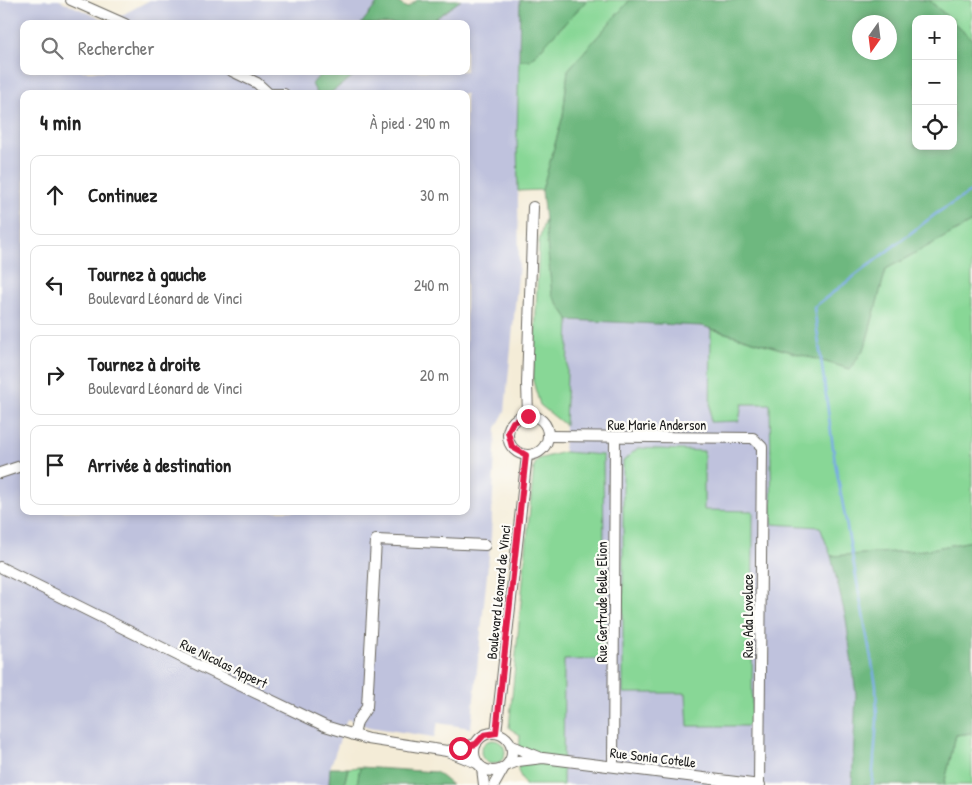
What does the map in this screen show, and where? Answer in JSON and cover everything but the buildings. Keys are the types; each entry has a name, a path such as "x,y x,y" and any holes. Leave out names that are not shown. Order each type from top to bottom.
{"street":[{"path":"71,0 115,20"},
{"path":"241,75 258,83 265,90"},
{"path":"528,416 527,384 533,207"},
{"path":"528,416 542,422 548,436 543,448 535,454 526,455 512,447 508,432 513,422 528,416"},
{"name":"Rue Marie Anderson","path":"548,436 754,438 762,447"},
{"name":"Rue Gertrude Belle Elion","path":"613,766 616,438"},
{"name":"Rue Ada Lovelace","path":"759,785 762,447"},
{"name":"Boulevard Léonard de Vinci","path":"496,733 526,455"},
{"path":"0,473 20,466"},
{"path":"354,735 358,722 367,707 376,540 485,545"},
{"name":"Rue Nicolas Appert","path":"0,567 326,726 354,735 395,744 447,751"},
{"path":"484,785 474,750 476,744 484,735 496,733 503,735 512,746 543,758"},
{"path":"447,751 476,744"},
{"path":"494,785 513,753 512,746"},
{"path":"447,751 492,772 518,760 543,758"},
{"name":"Rue Sonia Cotelle","path":"543,758 759,785"}],"shaded area":[{"path":"0,0 59,0 104,20 20,20 20,75 320,75 312,84 315,90 20,90 20,515 470,515 470,90 334,90 355,75 470,75 470,20 434,20 461,0 520,0 517,137 519,264 505,411 496,428 491,536 471,728 438,723 434,737 369,727 347,719 330,768 329,785 0,785"},
{"path":"150,0 380,0 364,20 113,20"},
{"path":"569,320 702,326 711,329 710,422 742,404 770,404 772,524 820,526 831,556 846,619 856,694 852,785 563,785 564,659 605,659 603,456 564,452"}],"green space":[{"path":"380,0 394,0 407,8 417,0 461,0 434,20 364,20"},
{"path":"520,0 587,0 530,60 519,60"},
{"path":"587,0 630,0 568,70 563,116 542,190 518,191 519,60 530,60"},
{"path":"630,0 929,0 946,15 912,15 912,150 957,150 957,26 972,39 972,222 886,269 865,347 850,369 702,326 569,320 552,295 542,190 563,116 568,70"},
{"path":"929,0 972,0 972,39 957,26 957,15 946,15"},
{"path":"320,75 355,75 334,90 315,90 312,84"},
{"path":"545,218 552,295 569,320 565,425 540,405 533,381 539,241"},
{"path":"972,222 972,541 926,550 831,556 820,527 772,524 770,404 742,404 739,421 710,422 711,329 850,369 865,347 886,269"},
{"path":"638,448 704,451 704,510 753,511 752,726 688,726 686,693 623,693 623,461"},
{"path":"564,452 603,455 605,659 564,660 563,785 525,785 518,771 520,735 509,728 534,466 538,459"},
{"path":"972,541 972,733 956,735 944,785 852,785 856,694 846,619 831,556 926,550"},
{"path":"972,733 972,785 944,785 956,735"},
{"path":"488,740 498,740 505,747 505,757 498,764 488,764 481,757 481,747"},
{"path":"360,767 357,785 344,785 348,768"},
{"path":"360,767 436,772 452,785 357,785"},
{"path":"330,768 348,768 344,785 329,785"}],"waterway":[{"path":"872,785 877,720 876,685 835,462 814,307 937,213 972,191"}],"route":[{"path":"460,748 476,744 484,735 496,733 515,572 526,455 521,454 512,447 508,432 513,422 518,418 528,416"}]}
